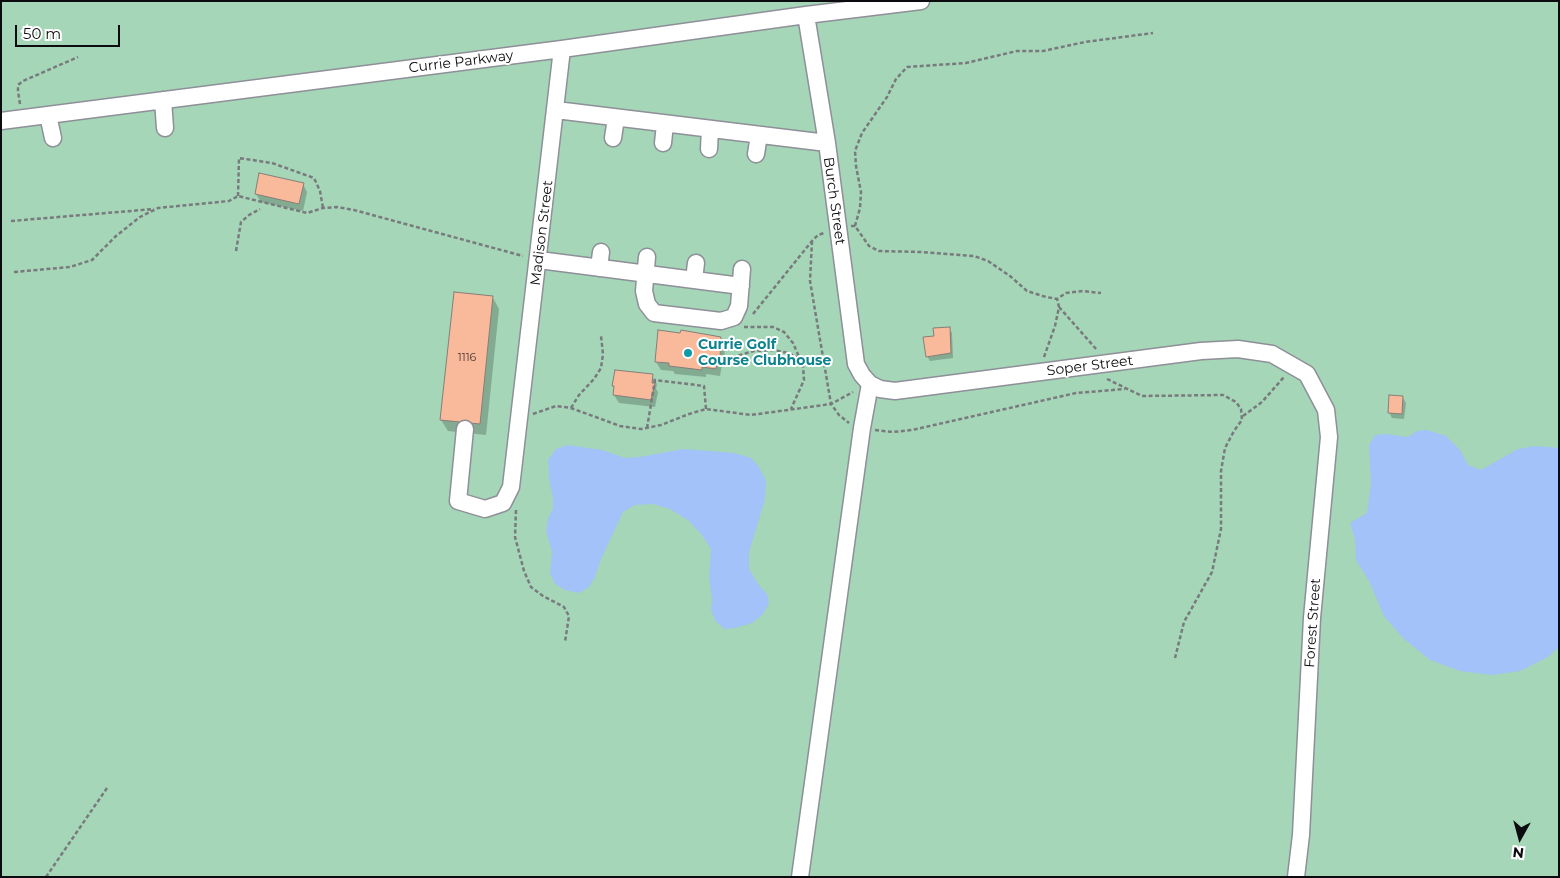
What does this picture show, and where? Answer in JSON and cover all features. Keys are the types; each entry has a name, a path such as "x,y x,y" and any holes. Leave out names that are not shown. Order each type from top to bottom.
{"street":[{"name":"Currie Parkway","path":"1,121 562,49 806,14 921,1"},
{"name":"Burch Street","path":"806,14 827,143 856,364 870,384"},
{"name":"Madison Street","path":"465,429 458,501 484,509 503,503 511,487 526,418 538,260 562,49"},
{"path":"163,100 165,128"},
{"path":"556,110 827,143"},
{"path":"48,115 54,138"},
{"path":"613,138 616,118"},
{"path":"663,142 665,124"},
{"path":"709,149 710,129"},
{"path":"756,154 759,135"},
{"path":"647,258 644,291 646,304 654,313 721,321 734,317 739,306 742,269"},
{"path":"538,260 600,260 645,274 741,286"},
{"path":"694,280 696,263"},
{"name":"Soper Street","path":"870,384 880,389 896,390 1201,351 1238,349 1272,354 1307,374"},
{"name":"Forest Street","path":"1296,877 1301,835 1312,618 1326,477 1328,437 1326,410 1307,374"},
{"path":"800,877 862,428 870,384"}],"path":[{"path":"855,226 860,208 861,192 855,151 862,134 887,97 896,79 907,67 966,63 1017,51 1043,51 1085,42 1153,34"},
{"path":"21,108 18,85 23,81 78,57"},
{"path":"238,196 239,158 272,163 314,178 320,191 323,208"},
{"path":"11,221 229,201 238,196 307,213 323,208 337,207 354,210 538,260"},
{"path":"14,272 70,267 92,260 116,236 140,217 158,208"},
{"path":"236,250 241,222 260,209"},
{"path":"749,318 818,235 838,228 855,226"},
{"path":"855,226 869,246 879,251 974,256 988,262 1010,276 1027,291 1057,299"},
{"path":"812,241 810,282 831,404 839,415 853,427 893,432 912,430 1076,393 1125,388"},
{"path":"1057,299 1066,292 1101,293"},
{"path":"1038,373 1055,326 1059,307 1057,299"},
{"path":"1059,307 1109,364"},
{"path":"744,323 738,327 773,327 784,332 793,343 803,366 804,380 791,409"},
{"path":"570,408 601,368 603,354 601,336"},
{"path":"726,359 754,351 774,350 788,352 799,358"},
{"path":"1242,416 1262,402 1292,366"},
{"path":"1086,367 1142,396 1223,395 1236,402 1241,409 1242,420 1225,448 1221,471 1221,529 1212,572 1184,622 1175,658"},
{"path":"647,428 655,380 704,386 706,409"},
{"path":"526,418 556,406 570,408 620,426 641,429 661,425 706,409 751,415 831,404 870,384"},
{"path":"526,418 538,413"},
{"path":"516,508 516,537 524,571 531,587 564,607 567,612 569,622 565,642"},
{"path":"46,877 107,788"}],"green space":[{"path":"1,1 1559,1 1559,877 1,877"}],"water":[{"path":"1427,430 1446,436 1460,450 1468,465 1481,470 1518,449 1535,446 1559,448 1559,647 1548,657 1520,671 1492,675 1460,671 1430,660 1403,638 1384,616 1369,581 1356,560 1355,539 1350,523 1367,513 1371,483 1369,445 1375,435 1386,434 1408,437 1417,431"},
{"path":"567,445 602,450 625,458 683,449 734,453 751,458 759,467 766,481 765,499 749,552 749,569 767,594 769,603 763,614 752,623 735,628 725,629 716,622 711,610 712,598 709,577 711,549 702,535 688,520 670,509 653,504 635,505 623,512 589,587 579,593 565,590 555,584 550,573 552,552 546,531 548,519 553,508 548,460 556,449"}],"building":[{"path":"259,173 304,183 299,204 255,194"},
{"path":"454,292 493,296 480,424 440,420"},
{"path":"950,327 951,353 926,357 923,337 934,336 933,328"},
{"name":"Currie Golf Course Clubhouse","path":"658,330 680,333 681,330 721,337 720,358 718,357 716,369 702,367 702,370 669,366 669,363 655,362"},
{"path":"615,370 653,374 652,383 655,383 651,400 613,395 614,386 612,386"},
{"path":"1389,395 1403,396 1402,414 1388,413"}],"place":[{"name":"Currie Golf Course Clubhouse","path":"688,353"}]}
